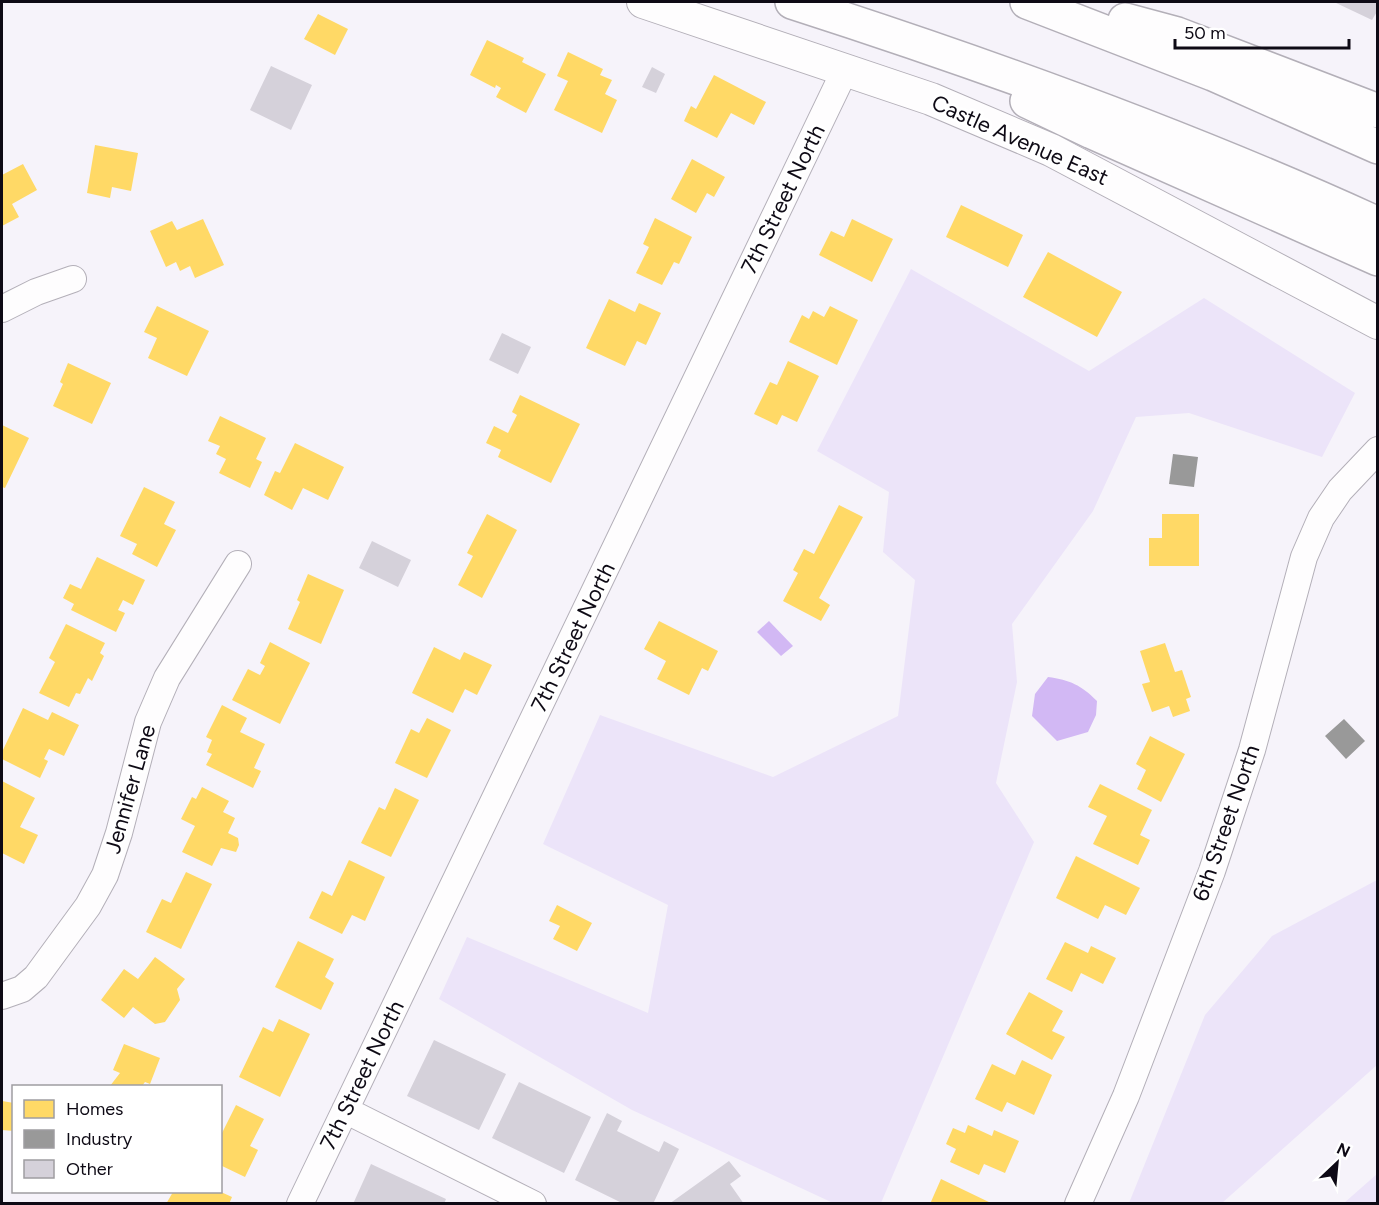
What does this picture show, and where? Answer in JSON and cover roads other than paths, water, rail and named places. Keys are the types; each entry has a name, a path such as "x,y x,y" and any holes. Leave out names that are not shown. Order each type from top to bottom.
{"highway":[{"path":"792,2 1013,75 1172,136 1377,224"},
{"path":"1027,2 1213,74 1377,147"},
{"path":"1059,2 1177,34 1377,111"},
{"path":"885,31 1092,132 1377,259"}],"street":[{"name":"Castle Avenue East","path":"643,2 931,99 1051,150 1377,323"},
{"name":"7th Street North","path":"300,1203 845,70"},
{"path":"2,309 36,292 73,279"},
{"name":"6th Street North","path":"1078,1203 1126,1096 1212,871 1252,750 1304,557 1321,518 1340,490 1377,450"},
{"name":"Jennifer Lane","path":"2,996 21,989 36,977 88,906 105,875 119,833 148,722 166,678 238,564"},
{"path":"345,1110 534,1203"}]}
